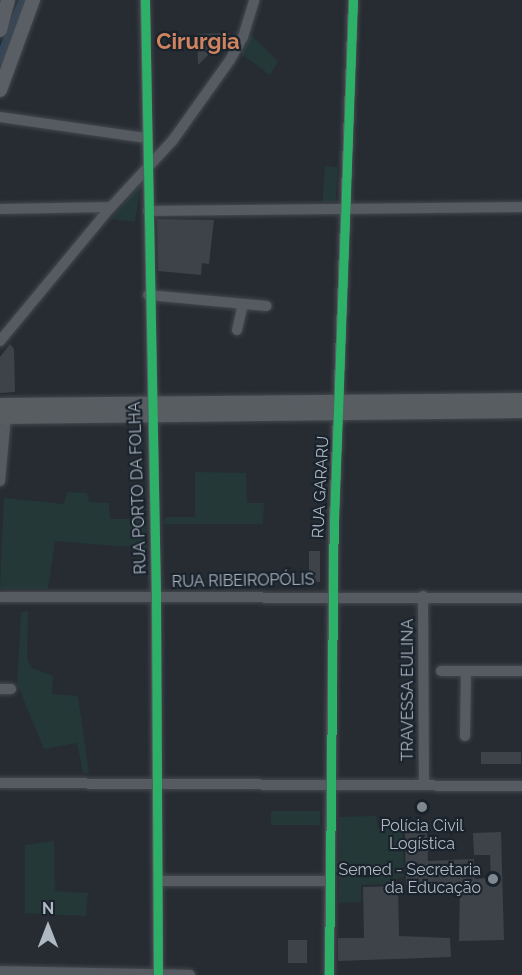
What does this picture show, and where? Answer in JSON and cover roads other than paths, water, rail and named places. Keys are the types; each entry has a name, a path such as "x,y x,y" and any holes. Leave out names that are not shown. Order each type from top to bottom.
{"main road":[{"path":"0,30 8,0"},
{"path":"0,90 33,0"},
{"path":"339,407 522,400"},
{"path":"2,412 339,407 522,410"}],"street":[{"name":"RUA PORTO DA FOLHA","path":"145,0 150,409 156,597 158,975"},
{"path":"0,341 111,207 173,140 243,38 254,0"},
{"name":"RUA GARARU","path":"330,975 332,595 353,0"},
{"path":"0,117 146,138"},
{"path":"0,208 111,207"},
{"path":"148,211 347,207 522,207"},
{"path":"148,295 266,306"},
{"path":"237,330 243,305"},
{"path":"0,481 2,412"},
{"name":"RUA RIBEIROPÓLIS","path":"0,597 332,595 522,598"},
{"name":"TRAVESSA EULINA","path":"423,596 424,784"},
{"path":"441,671 522,671"},
{"path":"465,736 466,671"},
{"path":"0,783 331,782 522,786"},
{"path":"159,880 330,881"},
{"path":"0,971 190,975"}],"waterway":[{"path":"0,60 24,0"}],"place":[{"name":"Polícia Civil Logística","path":"422,807"},
{"name":"Semed - Secretaria da Educação","path":"493,879"}],"district":[{"name":"Cirurgia","path":"198,42"}]}
